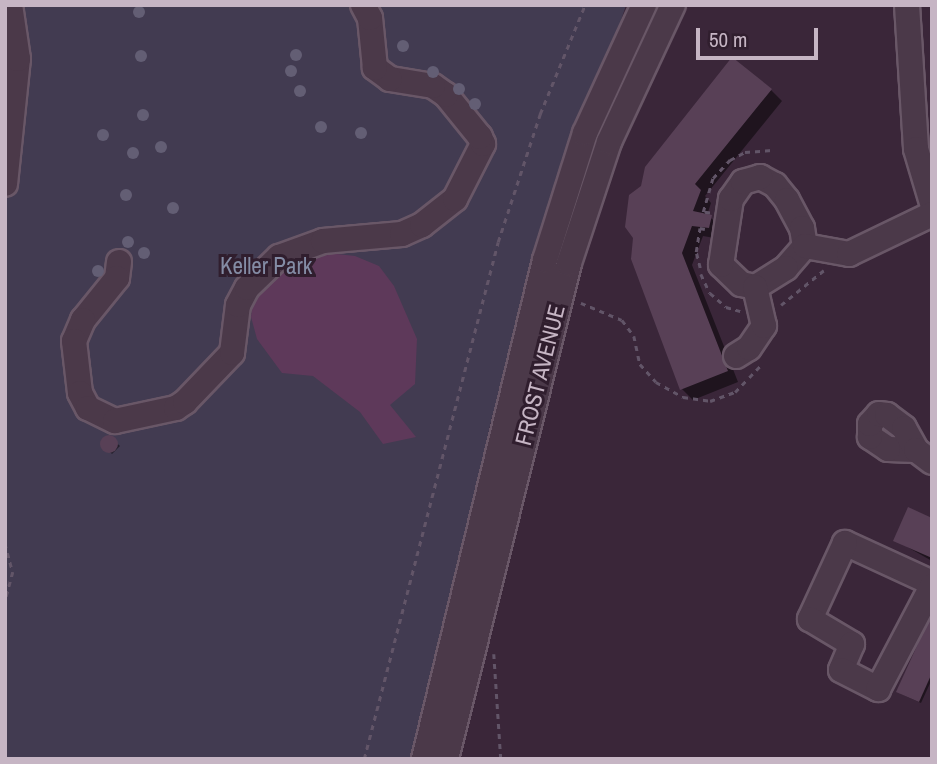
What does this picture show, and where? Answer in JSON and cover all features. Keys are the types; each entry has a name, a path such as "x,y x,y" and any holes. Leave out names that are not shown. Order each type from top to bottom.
{"street":[{"path":"5,184 18,59 10,5"},
{"path":"118,262 117,278 83,320 74,341 79,393 89,408 114,421 176,408 186,402 232,353 238,305 247,288 279,257 323,241 402,234 422,225 455,199 480,152 480,137 446,95 420,83 390,79 375,68 370,18 363,5"},
{"name":"FROST AVENUE","path":"424,759 545,260 585,133 644,5"},
{"name":"FROST AVENUE","path":"446,759 569,263 609,142 673,5"},
{"path":"907,5 916,149 932,203"},
{"path":"760,177 775,185 803,228 805,246 786,268 755,288 741,284 721,265 731,199 743,182 760,177"},
{"path":"805,246 849,254 932,214"},
{"path":"736,356 748,348 764,326 755,288"},
{"path":"845,544 932,584 878,689 841,670 852,645 810,619 845,544"}],"path":[{"path":"364,759 498,242 540,114 585,5"},
{"path":"573,304 601,307 622,320 634,336 640,364 656,382 683,397 710,401 735,392 762,363"},
{"path":"5,543 13,572 5,602"},
{"path":"494,650 501,759"},
{"path":"5,757 10,759"}],"green space":[{"name":"Keller Park","path":"5,5 626,5 492,417 415,759 5,759"}],"shaded area":[{"path":"319,252 355,256 379,266 394,286 417,339 415,384 390,405 416,437 383,444 360,412 313,376 282,373 257,339 251,317 253,294 268,274"}],"building":[{"path":"732,57 772,89 695,184 701,190 693,211 712,215 709,228 692,226 682,253 728,371 680,390 631,259 633,238 625,227 629,195 641,186 645,167"},
{"path":"105,435 113,435 118,444 116,451 105,453 100,448 100,440"},
{"path":"908,507 932,518 932,558 893,541"},
{"path":"932,613 932,673 919,702 896,692"}]}
